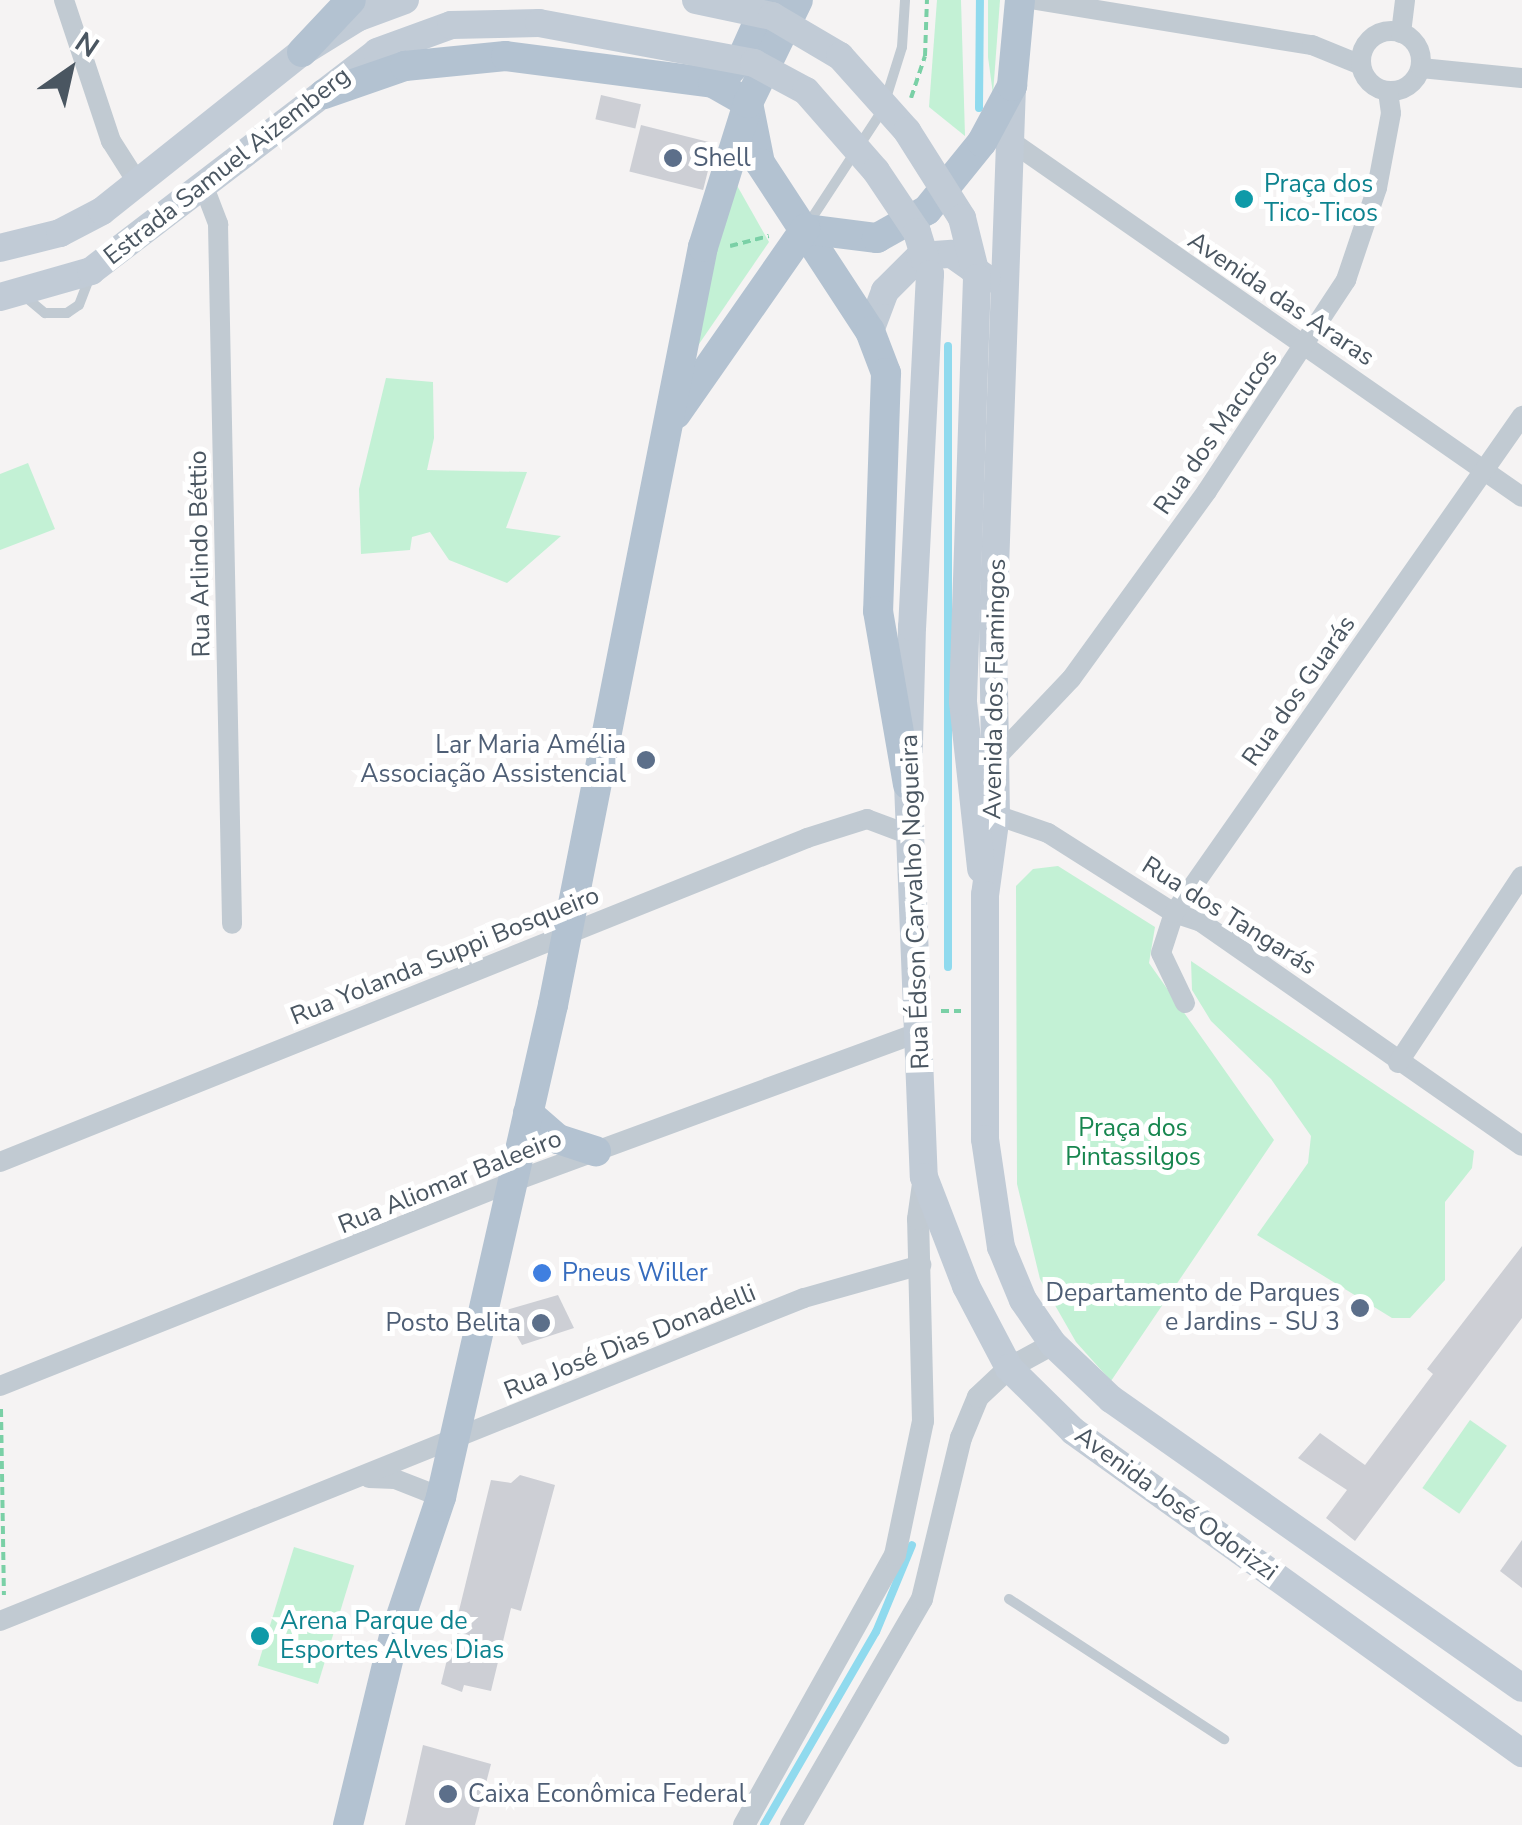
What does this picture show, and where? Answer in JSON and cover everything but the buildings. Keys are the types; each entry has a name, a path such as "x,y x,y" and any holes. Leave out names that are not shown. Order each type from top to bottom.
{"main road":[{"path":"302,52 352,0"},
{"name":"Estrada Samuel Aizemberg","path":"0,248 60,233 139,185 302,52 359,18 406,0"},
{"path":"696,0 772,16 840,56 907,131 967,230 977,278 963,702 968,784 986,895"},
{"path":"713,83 743,56 768,0"},
{"path":"348,1825 394,1637 454,1442 568,932 703,246 748,103 798,0"},
{"name":"Avenida dos Flamingos","path":"1020,0 1012,86 1008,318 993,626 996,816 986,895 985,1140 993,1208 1024,1300 1060,1351"},
{"name":"Estrada Samuel Aizemberg","path":"10,295 91,271 394,42 450,25 539,23 754,63 806,91 876,171 916,232 930,274 912,627"},
{"path":"324,94 364,75 461,56 548,60 713,83 748,103 760,163 791,232 870,331 886,373 880,628 908,784"},
{"path":"791,232 865,240 906,226 959,172 1012,86"},
{"path":"664,434 791,232"},
{"path":"870,331 896,276 935,252 969,262 990,282 1008,318"},
{"name":"Rua Édson Carvalho Nogueira","path":"912,627 908,784 928,1021 924,1177"},
{"path":"528,1112 558,1139 596,1152"},
{"name":"Avenida José Odorizzi","path":"924,1177 944,1236 1010,1368 1050,1414 1522,1753"},
{"name":"Avenida José Odorizzi","path":"1060,1351 1111,1399 1522,1688"}],"street":[{"path":"64,0 111,142 139,185"},
{"path":"1036,0 1312,45 1361,66 1370,83 1388,91 1405,88 1421,68 1416,43 1401,33 1372,38 1361,66"},
{"path":"1401,33 1405,0"},
{"path":"1421,68 1522,78"},
{"name":"Rua dos Macucos","path":"995,759 1070,679 1305,347 1360,245 1391,114 1388,91"},
{"name":"Avenida das Araras","path":"1012,142 1522,497"},
{"name":"Rua Arlindo Béttio","path":"204,188 218,224 232,924"},
{"name":"Rua dos Guarás","path":"1185,1004 1161,953 1174,912 1522,416"},
{"name":"Rua dos Tangarás","path":"996,816 1067,843 1174,912 1201,922 1362,1030 1398,1063 1522,1146"},
{"name":"Rua Yolanda Suppi Bosqueiro","path":"0,1162 568,932 850,823 877,819 910,835"},
{"path":"1398,1063 1522,876"},
{"name":"Rua Aliomar Baleeiro","path":"0,1386 928,1021"},
{"path":"744,1825 895,1555 923,1420 924,1177"},
{"name":"Rua José Dias Donadelli","path":"2,1620 454,1442 804,1298 921,1265"},
{"path":"791,1825 906,1635 948,1512 968,1416 1010,1368 1060,1351"},
{"path":"362,1478 395,1479 440,1497"}],"lane":[{"path":"791,232 882,111 902,46 905,0"},
{"path":"1010,1599 1224,1740"}],"path":[{"path":"908,106 925,56 927,0"},
{"path":"715,249 791,232"},
{"path":"928,1021 971,1011"},
{"path":"0,1386 2,1620"}],"green space":[{"path":"937,0 961,0 965,136 929,107"},
{"path":"988,0 1000,0 993,94 988,57"},
{"path":"735,182 769,242 686,363"},
{"path":"386,378 433,382 434,438 427,470 527,472 506,528 561,536 507,583 449,560 430,532 412,537 410,550 361,554 359,489"},
{"path":"28,463 55,529 0,550 0,474"},
{"name":"Praça dos Pintassilgos","path":"1058,866 1155,927 1149,963 1274,1140 1111,1381 1076,1342 1040,1279 1017,1184 1016,886 1033,869"},
{"path":"1191,961 1474,1151 1472,1168 1445,1202 1445,1280 1410,1318 1392,1318 1257,1235 1308,1163 1311,1136 1271,1079 1211,1021 1192,990"},
{"path":"1470,1420 1507,1446 1459,1514 1422,1488"},
{"path":"294,1547 354,1565 318,1684 258,1666"}],"waterway":[{"path":"979,108 980,0"},
{"path":"948,346 948,967"},
{"path":"764,1825 876,1632 912,1545"}],"place":[{"name":"Shell","path":"673,158"},
{"name":"Praça dos Tico-Ticos","path":"1244,199"},
{"name":"Lar Maria Amélia Associação Assistencial","path":"646,760"},
{"name":"Pneus Willer","path":"542,1273"},
{"name":"Departamento de Parques e Jardins - SU 3","path":"1360,1308"},
{"name":"Posto Belita","path":"541,1323"},
{"name":"Arena Parque de Esportes Alves Dias","path":"260,1636"},
{"name":"Caixa Econômica Federal","path":"448,1794"}]}
